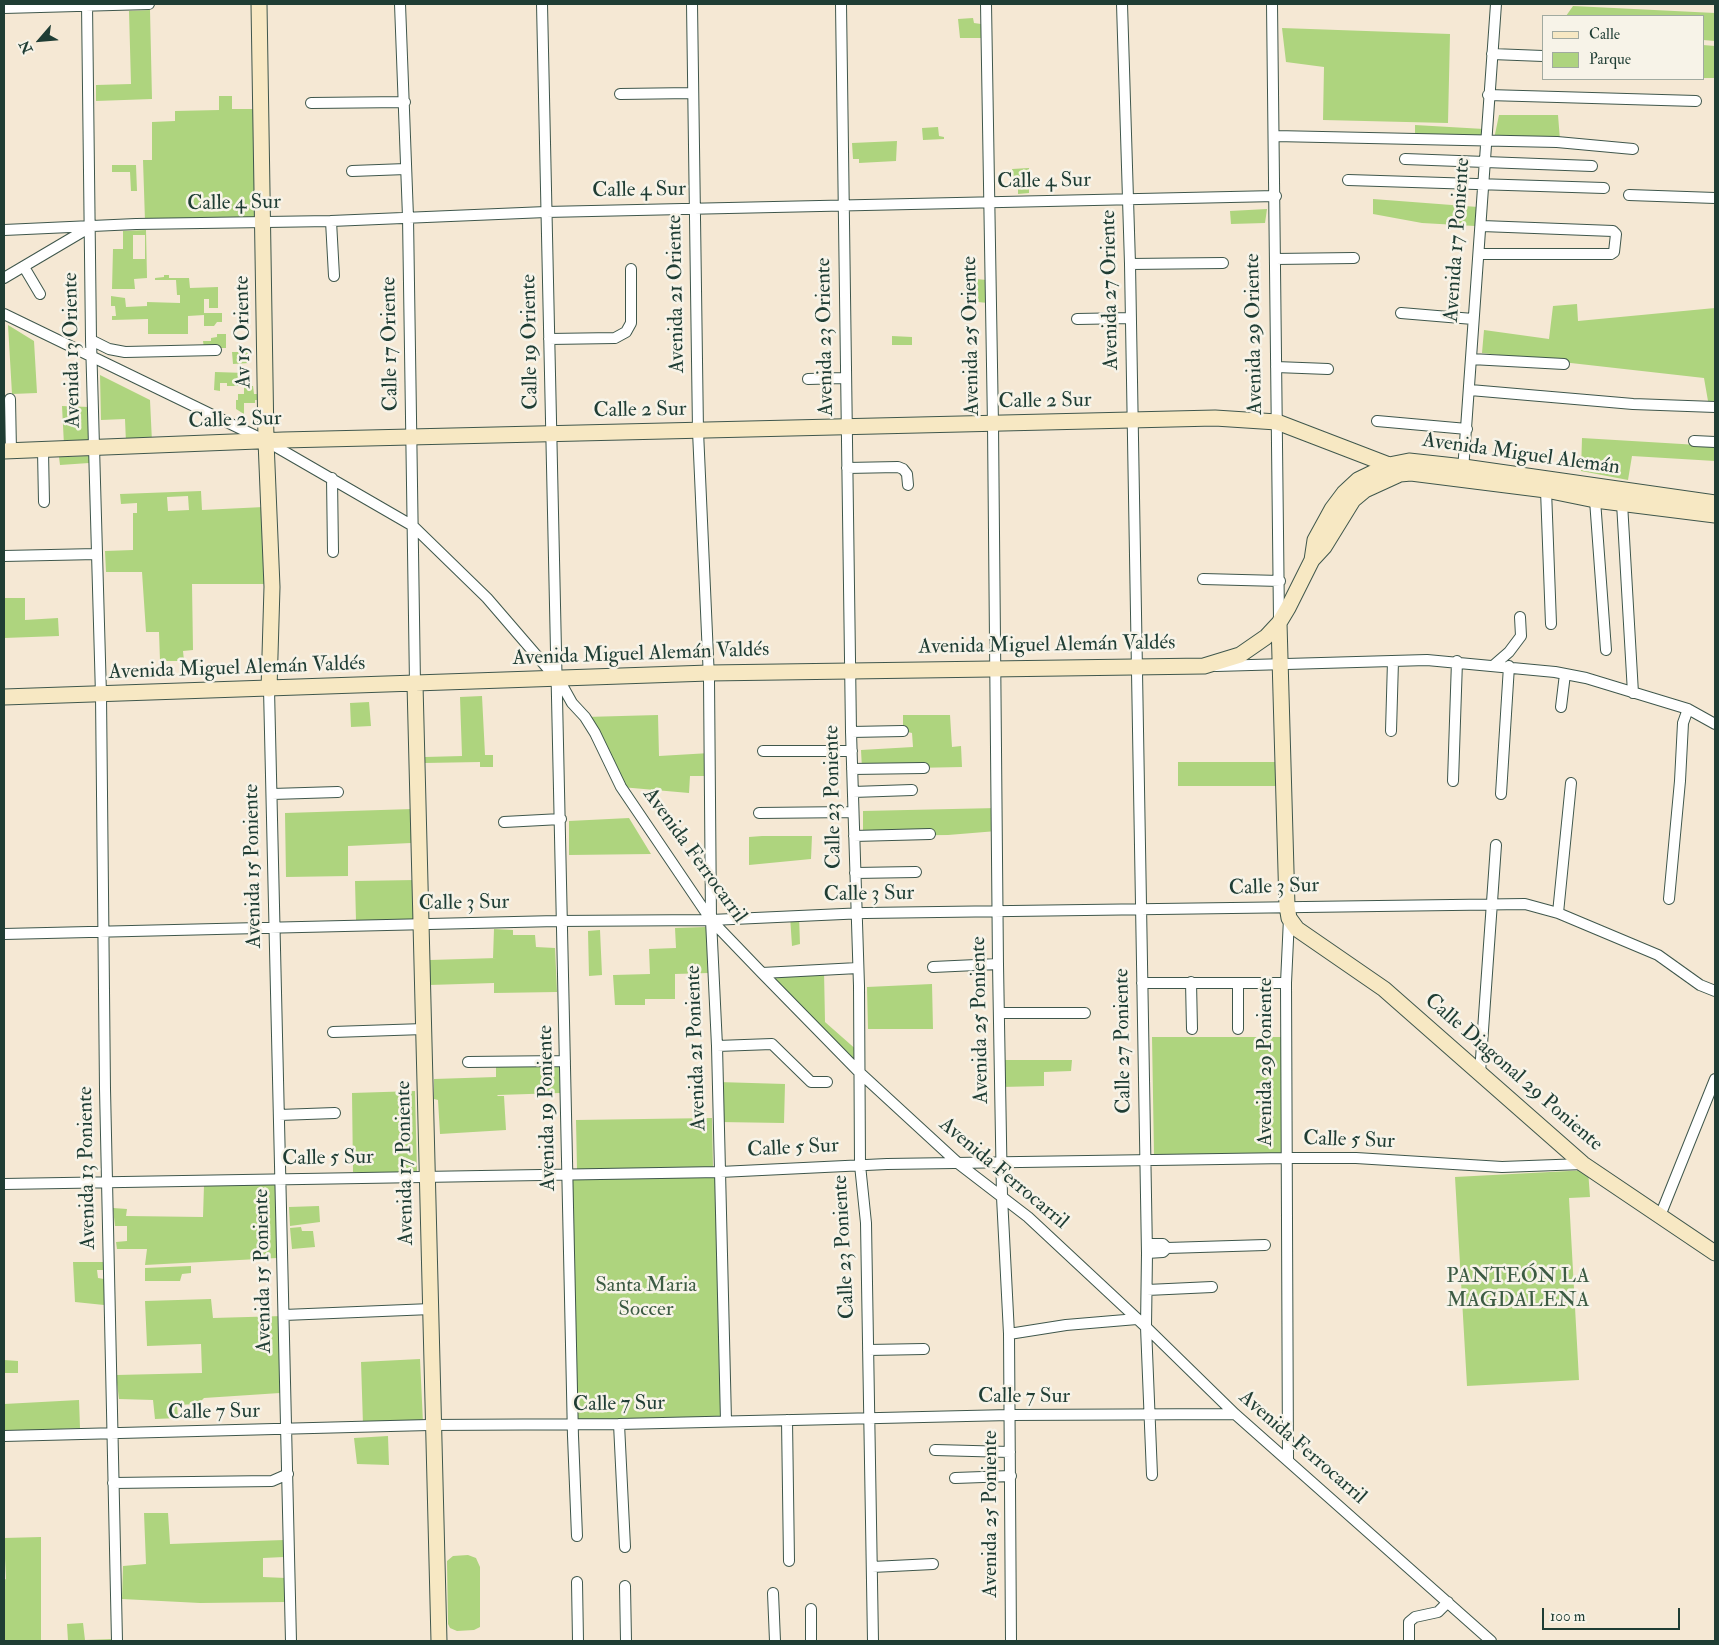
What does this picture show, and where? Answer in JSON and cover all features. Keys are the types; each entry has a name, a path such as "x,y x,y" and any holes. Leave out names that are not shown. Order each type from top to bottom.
{"main road":[{"name":"Av 15 Oriente","path":"258,4 266,441 272,587 269,689"},
{"name":"Calle 2 Sur","path":"7,451 266,441 846,426 993,425 1215,418 1277,422 1395,470"},
{"name":"Avenida Miguel Alemán","path":"1204,666 1240,655 1266,637 1279,622 1312,560 1315,540 1332,509 1344,492 1358,480 1395,470 1411,473 1463,473 1715,503"},
{"name":"Avenida Miguel Alemán","path":"1463,473 1595,500 1715,515"},
{"name":"Avenida 29 Oriente","path":"1279,622 1280,665"},
{"name":"Avenida Miguel Alemán Valdés","path":"4,697 558,680 709,673 1137,665 1204,666"},
{"name":"Avenida 29 Poniente","path":"1280,665 1288,912"},
{"name":"Avenida 17 Poniente","path":"416,684 439,1641"},
{"name":"Calle Diagonal 29 Poniente","path":"1288,912 1297,929 1384,990 1583,1164 1715,1253"}],"street":[{"path":"4,8 87,4 149,4"},
{"name":"Avenida 13 Oriente","path":"87,4 91,340 93,357 101,695"},
{"name":"Calle 17 Oriente","path":"400,4 408,217 416,684"},
{"name":"Calle 19 Oriente","path":"542,4 558,680"},
{"name":"Avenida 21 Oriente","path":"692,4 698,431 709,673"},
{"name":"Avenida 23 Oriente","path":"841,4 845,378 851,671"},
{"name":"Avenida 25 Oriente","path":"986,4 996,667"},
{"name":"Avenida 27 Oriente","path":"1122,4 1130,264 1137,665"},
{"name":"Avenida 29 Oriente","path":"1272,4 1276,196 1279,622"},
{"name":"Avenida 17 Poniente","path":"1463,473 1470,390 1473,319 1485,186 1488,95 1496,4"},
{"path":"1492,54 1542,56"},
{"path":"620,94 692,93"},
{"path":"1488,95 1696,100"},
{"path":"311,103 405,102"},
{"path":"1275,136 1557,142 1633,149"},
{"path":"1405,159 1592,166"},
{"path":"352,171 406,169"},
{"path":"1348,180 1485,186 1604,188"},
{"path":"1629,195 1715,198"},
{"name":"Calle 4 Sur","path":"4,230 262,221 332,222 546,212 1276,196"},
{"path":"332,222 334,276"},
{"path":"1479,254 1611,254 1614,252 1616,234 1613,231 1599,229 1482,226"},
{"path":"4,278 90,227"},
{"path":"1275,259 1354,258"},
{"path":"1130,264 1223,263"},
{"path":"24,267 40,294"},
{"path":"549,339 615,338 626,332 631,323 630,269"},
{"path":"1401,313 1473,319"},
{"name":"Avenida Ferrocarril","path":"4,314 266,441 413,526 486,598 558,680 595,733 621,787 711,920 762,973 859,1072 959,1164 1028,1217 1146,1327 1234,1414 1288,1459 1491,1641"},
{"path":"1077,319 1131,318"},
{"path":"91,340 109,349 125,352 216,350"},
{"path":"1472,359 1564,364"},
{"path":"1276,367 1328,369"},
{"path":"808,379 845,378"},
{"path":"1470,390 1633,404 1715,407"},
{"path":"7,451 10,399"},
{"path":"1377,421 1467,429"},
{"path":"1694,441 1715,442"},
{"path":"43,451 44,502"},
{"path":"848,468 903,468 907,474 908,485"},
{"path":"332,478 333,552"},
{"path":"1546,490 1551,624"},
{"path":"1595,500 1606,650"},
{"path":"1622,504 1633,693"},
{"path":"4,556 97,554"},
{"path":"1203,579 1280,581"},
{"path":"1494,665 1509,652 1521,636 1520,617"},
{"path":"1391,731 1393,661"},
{"name":"Avenida Miguel Alemán Valdés","path":"1204,666 1393,661 1457,661 1509,666 1566,674 1688,709 1715,724"},
{"path":"1453,781 1457,661"},
{"name":"Calle 27 Poniente","path":"1137,665 1146,1160 1146,1327 1152,1475"},
{"path":"1501,794 1509,666"},
{"name":"Avenida 25 Poniente","path":"996,667 998,964 1003,1162 1002,1197 1010,1415 1011,1641"},
{"name":"Calle 23 Poniente","path":"851,671 858,968 860,1165 866,1223 873,1641"},
{"name":"Avenida 21 Poniente","path":"709,673 711,920 717,1046 726,1421"},
{"path":"1560,707 1566,674"},
{"name":"Avenida 19 Poniente","path":"558,680 573,1425 577,1536"},
{"name":"Avenida 15 Poniente","path":"269,689 291,1641"},
{"name":"Avenida 13 Poniente","path":"101,695 107,1182 117,1641"},
{"path":"1669,899 1680,781 1682,723 1688,709"},
{"path":"851,732 903,730"},
{"path":"762,751 852,751"},
{"path":"852,769 924,768"},
{"path":"1558,913 1571,784"},
{"path":"853,792 912,790"},
{"path":"272,794 338,792"},
{"path":"759,813 853,812"},
{"path":"504,822 561,819"},
{"path":"854,836 930,834"},
{"path":"1480,1073 1496,845"},
{"path":"855,873 916,872"},
{"name":"Calle 3 Sur","path":"4,934 563,921 711,920 856,914 1141,910 1288,912 1491,903 1525,904 1558,913 1658,955 1700,985 1715,991"},
{"name":"Avenida 29 Poniente","path":"1288,912 1286,982 1288,1459"},
{"path":"933,967 998,964"},
{"path":"762,973 858,968"},
{"path":"1191,982 1192,1029"},
{"path":"1238,982 1238,1029"},
{"path":"1142,983 1286,982"},
{"path":"999,1013 1085,1013"},
{"path":"333,1032 424,1029"},
{"path":"717,1046 772,1044 811,1082 827,1082"},
{"path":"468,1062 566,1061"},
{"path":"1660,1216 1715,1079"},
{"path":"279,1115 336,1113"},
{"name":"Calle 5 Sur","path":"4,1184 428,1175 720,1172 860,1165 1288,1158 1356,1158 1502,1167 1583,1164"},
{"path":"1147,1248 1163,1252 1167,1248 1265,1245"},
{"path":"1147,1290 1212,1288"},
{"path":"284,1315 431,1309"},
{"path":"1008,1334 1066,1325 1137,1319"},
{"path":"868,1350 924,1349"},
{"name":"Calle 7 Sur","path":"4,1436 434,1425 573,1425 1010,1415 1234,1414"},
{"path":"787,1420 789,1561"},
{"path":"619,1424 624,1548"},
{"path":"936,1450 1010,1452"},
{"path":"113,1484 272,1481 288,1474"},
{"path":"955,1478 1011,1476"},
{"path":"272,1481 288,1488"},
{"path":"872,1566 933,1564"},
{"path":"577,1582 578,1641"},
{"path":"625,1586 626,1641"},
{"path":"773,1593 774,1641"},
{"path":"1409,1641 1409,1622 1415,1617 1438,1612 1448,1602"},
{"path":"811,1609 811,1641"}],"green space":[{"path":"1573,6 1715,13 1715,41 1704,40 1704,15 1567,15"},
{"path":"150,10 152,99 96,101 96,85 131,84 129,11"},
{"path":"973,18 974,23 981,24 981,38 960,38 958,19"},
{"path":"1282,28 1450,34 1448,123 1323,120 1324,67 1286,62"},
{"path":"1704,45 1715,46 1715,78 1704,78"},
{"path":"219,96 232,96 232,109 255,109 257,219 145,221 143,160 152,160 152,122 175,121 175,111 219,110"},
{"path":"1499,115 1558,115 1560,140 1494,139"},
{"path":"1415,125 1484,129 1484,139 1415,138"},
{"path":"938,127 939,136 944,137 944,139 923,140 922,128"},
{"path":"897,141 896,161 859,163 859,159 853,159 852,143"},
{"path":"112,165 136,165 137,191 131,191 130,172 112,172"},
{"path":"1029,168 1029,193 1018,194 1018,185 1013,186 1012,169"},
{"path":"1373,199 1478,207 1475,226 1422,223 1373,214"},
{"path":"1267,209 1265,223 1231,224 1230,211"},
{"path":"146,230 147,278 134,279 135,289 112,289 113,249 123,249 123,231","holes":["133,235 145,235 145,259 133,259"]},
{"path":"164,275 169,275 169,278 189,278 190,288 218,287 218,308 209,308 209,299 204,299 204,313 222,313 222,322 217,322 214,326 204,326 204,315 188,316 188,334 148,334 148,319 112,320 112,316 116,316 115,306 111,306 111,296 125,298 126,307 147,306 147,302 180,303 180,295 177,295 176,280 155,280 155,278 164,277"},
{"path":"976,279 987,280 988,303 978,302"},
{"path":"1577,304 1578,321 1715,308 1715,401 1708,401 1704,378 1482,353 1484,330 1549,339 1553,306"},
{"path":"8,325 34,341 37,393 12,394"},
{"path":"217,334 226,334 226,348 204,348 203,341 211,341 211,338 217,337"},
{"path":"892,336 912,337 912,345 892,345"},
{"path":"232,352 248,352 249,363 233,364"},
{"path":"215,372 246,373 246,379 240,379 240,386 227,386 227,383 220,383 220,391 214,390"},
{"path":"100,375 150,400 152,442 126,443 125,419 101,420"},
{"path":"244,386 253,386 254,394 263,394 263,400 255,400 255,403 244,403 244,414 236,409 236,400 238,400 238,394 244,394"},
{"path":"62,406 89,407 90,445 64,445"},
{"path":"1582,438 1715,446 1715,461 1632,456 1628,480 1581,471"},
{"path":"89,456 89,463 60,465 59,457"},
{"path":"201,491 202,510 264,507 264,584 192,584 193,650 183,651 184,661 160,661 159,632 146,632 142,572 106,572 105,551 133,550 133,513 137,513 137,503 121,504 120,494","holes":["188,496 189,510 168,511 167,497"]},
{"path":"4,598 25,598 25,620 58,618 59,636 4,638"},
{"path":"482,696 485,755 493,755 493,767 480,767 480,762 424,763 425,757 462,756 460,697"},
{"path":"369,702 371,726 351,727 350,703"},
{"path":"658,715 659,756 710,753 710,776 690,776 689,793 621,787 585,717"},
{"path":"903,715 950,715 952,747 961,746 962,767 862,769 861,750 913,747 912,733 903,731"},
{"path":"1178,762 1283,762 1284,786 1178,786"},
{"path":"997,808 997,831 948,835 863,836 863,811"},
{"path":"413,809 411,843 348,846 348,876 286,877 285,813"},
{"path":"629,818 651,854 569,855 569,821"},
{"path":"812,836 811,859 749,865 749,837"},
{"path":"415,880 415,920 356,921 355,881"},
{"path":"790,916 799,916 800,944 792,946"},
{"path":"706,927 708,973 675,974 675,999 645,999 645,1005 615,1005 613,975 650,974 649,949 676,948 675,928"},
{"path":"494,929 513,930 513,935 535,935 536,947 555,948 557,992 494,993 494,983 429,985 430,960 497,958 493,958"},
{"path":"600,930 602,975 589,976 588,931"},
{"path":"824,970 825,1022 859,1052 859,1072 762,973"},
{"path":"932,984 933,1029 868,1029 867,987"},
{"path":"1152,1037 1287,1037 1287,1154 1154,1155"},
{"path":"1000,1060 1072,1060 1071,1071 1044,1072 1044,1086 1001,1087"},
{"path":"559,1062 560,1093 497,1096 504,1096 506,1130 440,1134 438,1100 434,1099 434,1079 496,1077 496,1063"},
{"path":"718,1082 785,1084 784,1123 719,1122"},
{"path":"415,1091 417,1173 353,1172 352,1093"},
{"path":"712,1118 713,1168 577,1170 576,1120"},
{"name":"PANTEÓN LA MAGDALENA","path":"1588,1170 1590,1197 1569,1198 1579,1380 1467,1386 1455,1177"},
{"name":"Santa Maria Soccer","path":"720,1172 726,1421 573,1425 568,1174"},
{"path":"204,1185 275,1185 277,1258 145,1265 147,1249 117,1249 116,1242 127,1241 127,1226 115,1226 113,1208 127,1209 126,1216 203,1217"},
{"path":"319,1206 320,1222 290,1226 289,1207"},
{"path":"301,1227 302,1231 313,1231 315,1247 292,1249 290,1228"},
{"path":"73,1262 104,1262 104,1270 97,1270 98,1278 104,1279 104,1305 75,1302"},
{"path":"191,1266 191,1273 182,1274 180,1281 145,1281 145,1268"},
{"path":"211,1299 213,1318 283,1316 280,1393 204,1398 198,1404 177,1405 178,1418 155,1419 153,1400 119,1399 116,1375 202,1373 201,1344 147,1346 145,1301"},
{"path":"420,1359 423,1423 363,1425 361,1362"},
{"path":"4,1360 18,1361 18,1373 4,1373"},
{"path":"79,1400 80,1428 4,1432 4,1404"},
{"path":"388,1436 389,1465 357,1464 354,1438"},
{"path":"144,1513 168,1513 170,1544 284,1540 284,1557 263,1558 263,1577 286,1578 286,1602 200,1603 122,1599 123,1566 146,1564"},
{"path":"41,1537 41,1641 4,1641 4,1580 6,1579 4,1538"},
{"path":"468,1555 476,1558 480,1567 480,1627 474,1630 457,1631 450,1628 448,1624 447,1561 453,1556"},
{"path":"83,1623 85,1640 112,1639 112,1641 68,1641 67,1624"}]}
